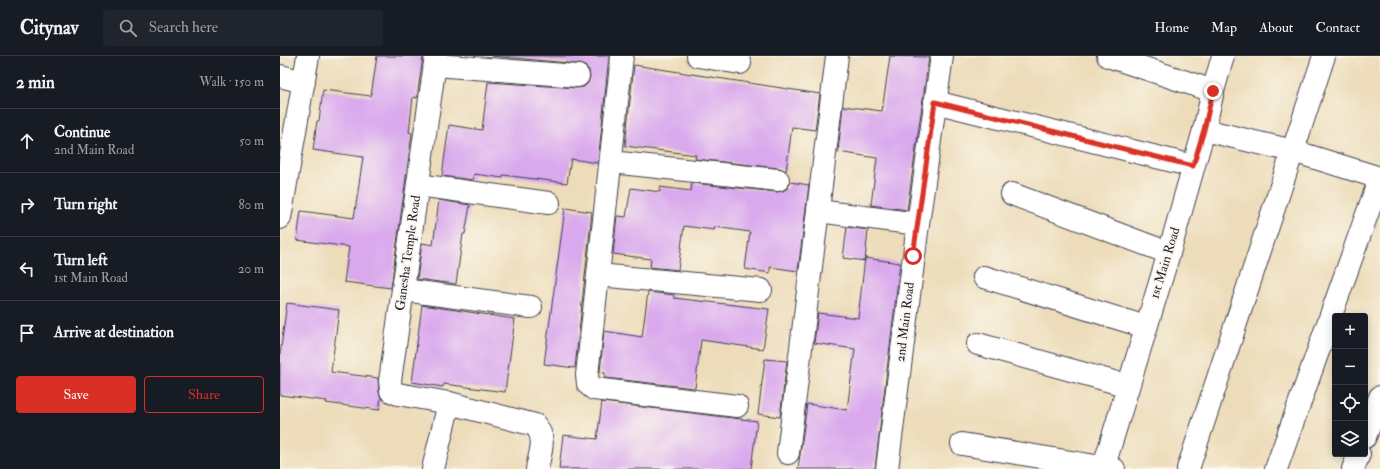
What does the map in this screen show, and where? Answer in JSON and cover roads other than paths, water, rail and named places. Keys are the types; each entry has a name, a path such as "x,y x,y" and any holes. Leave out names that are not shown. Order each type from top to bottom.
{"street":[{"path":"280,218 308,56"},
{"path":"622,56 587,375 588,384 594,389 737,406"},
{"path":"698,56 740,62"},
{"path":"788,453 837,56"},
{"name":"2nd Main Road","path":"887,469 918,224 942,56"},
{"path":"1108,56 1213,91"},
{"name":"1st Main Road","path":"1107,468 1128,386 1169,253 1204,130 1223,56"},
{"path":"1188,469 1324,56"},
{"path":"435,60 578,76"},
{"name":"Ganesha Temple Road","path":"435,60 390,381 391,391 398,394 449,403"},
{"path":"280,76 304,82"},
{"path":"935,102 1193,166"},
{"path":"1204,130 1293,151 1380,178 1276,469"},
{"path":"611,162 778,180"},
{"path":"418,185 549,203"},
{"path":"1012,194 1169,253"},
{"path":"818,211 918,224"},
{"path":"598,275 762,290"},
{"path":"984,277 1146,327"},
{"path":"403,290 531,307"},
{"path":"978,344 1128,386"},
{"path":"1368,429 1380,397"},
{"path":"433,469 449,403 535,424 541,431 543,439 537,469"},
{"path":"962,444 1107,468"},
{"path":"1353,469 1358,457"}]}
